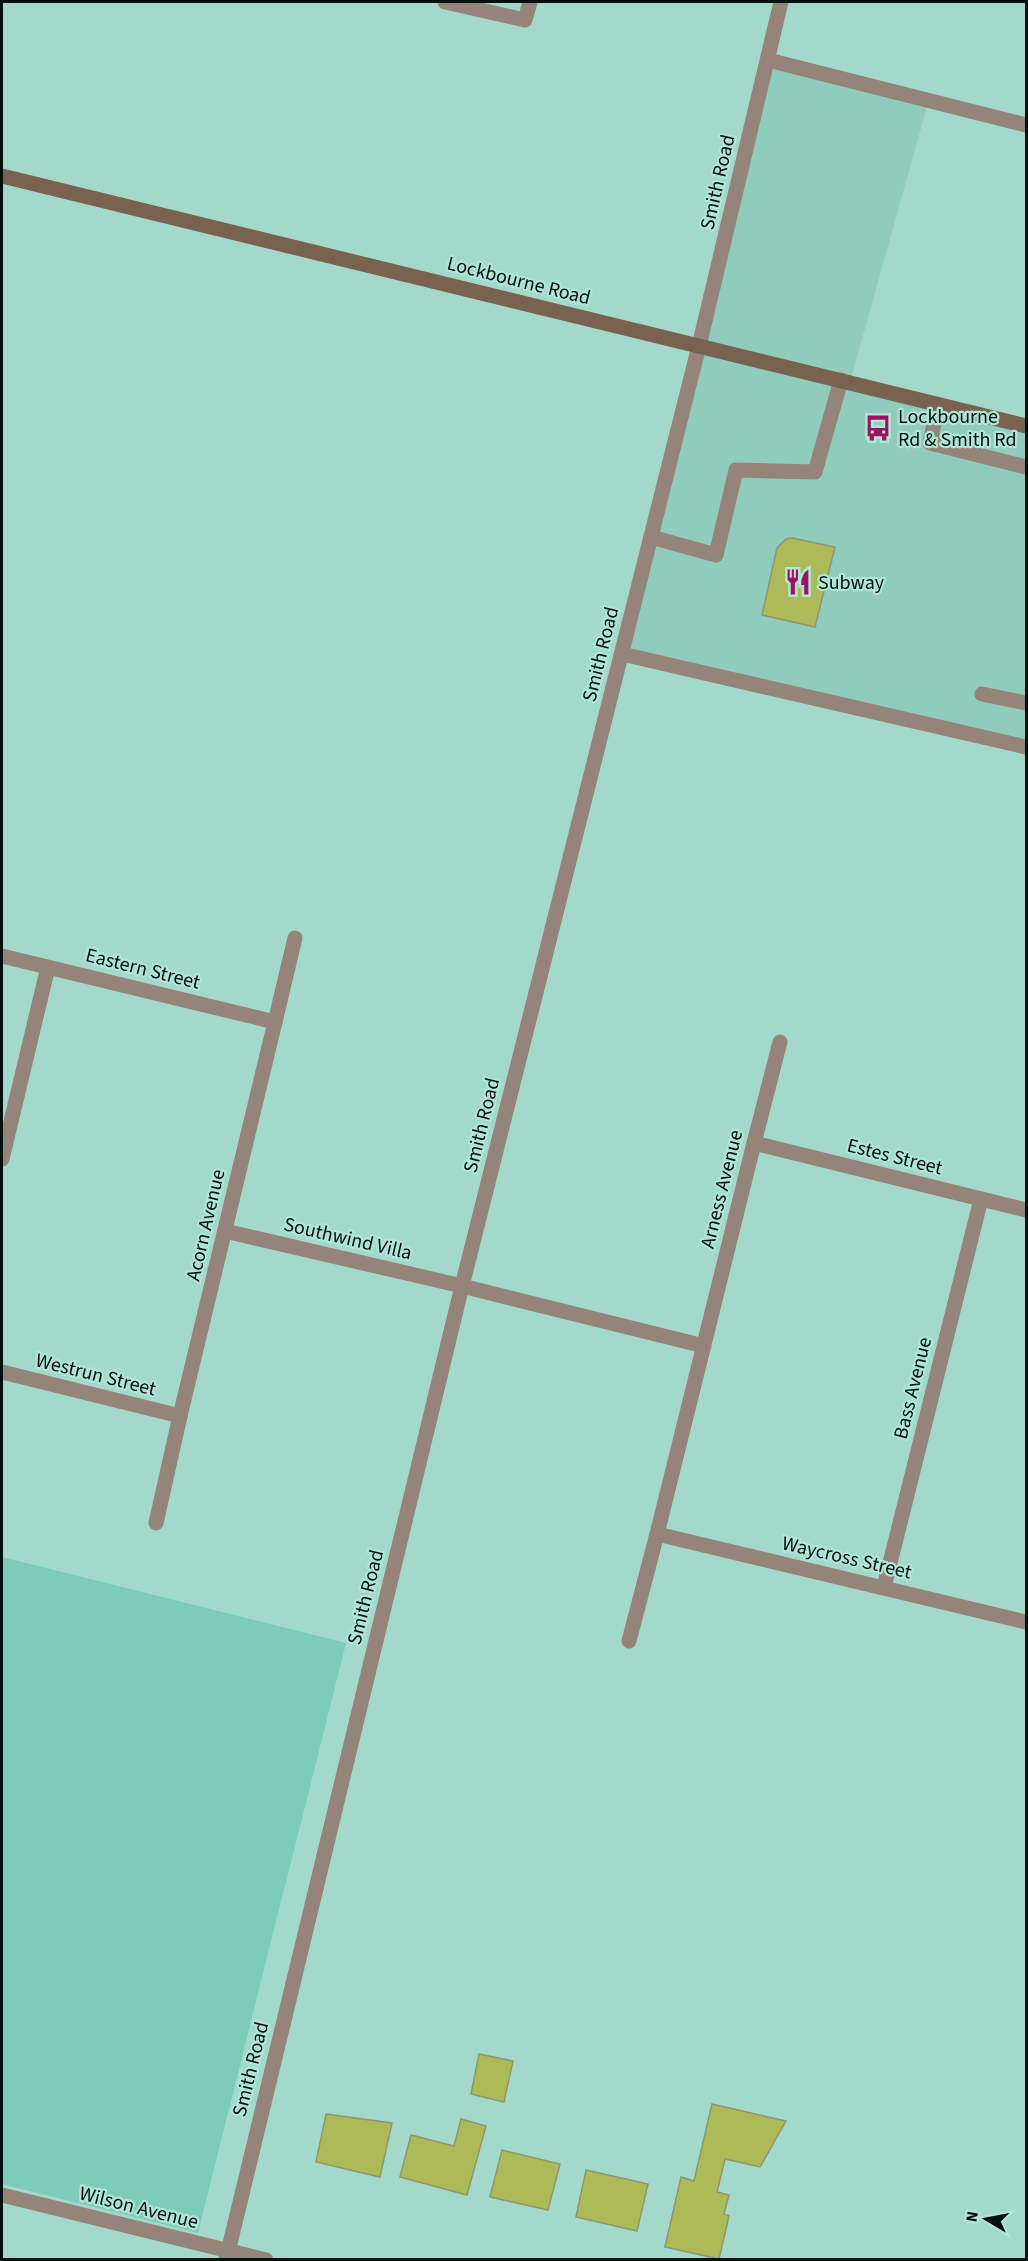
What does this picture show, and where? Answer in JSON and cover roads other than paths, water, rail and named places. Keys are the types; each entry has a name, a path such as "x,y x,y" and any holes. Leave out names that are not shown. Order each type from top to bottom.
{"main road":[{"name":"Lockbourne Road","path":"2,176 1026,426"}],"street":[{"path":"445,2 525,20 530,2"},
{"name":"Smith Road","path":"227,2255 462,1286 699,346 781,2"},
{"path":"768,60 1026,124"},
{"path":"651,537 716,555 736,470 815,472 841,380"},
{"path":"938,405 930,443 1026,467"},
{"path":"622,654 1026,747"},
{"path":"982,694 1026,703"},
{"name":"Acorn Avenue","path":"156,1522 295,938"},
{"name":"Eastern Street","path":"2,956 275,1022"},
{"path":"2,1159 48,967"},
{"name":"Arness Avenue","path":"629,1641 780,1042"},
{"name":"Estes Street","path":"754,1143 1026,1210"},
{"name":"Bass Avenue","path":"884,1587 981,1199"},
{"name":"Southwind Villa","path":"225,1231 462,1286"},
{"path":"462,1286 704,1346"},
{"name":"Westrun Street","path":"2,1372 180,1416"},
{"name":"Waycross Street","path":"657,1534 1026,1622"},
{"name":"Wilson Avenue","path":"2,2195 227,2255 266,2259"}],"place":[{"name":"Lockbourne Rd & Smith Rd","path":"878,428"},
{"name":"Subway","path":"798,582"}]}
